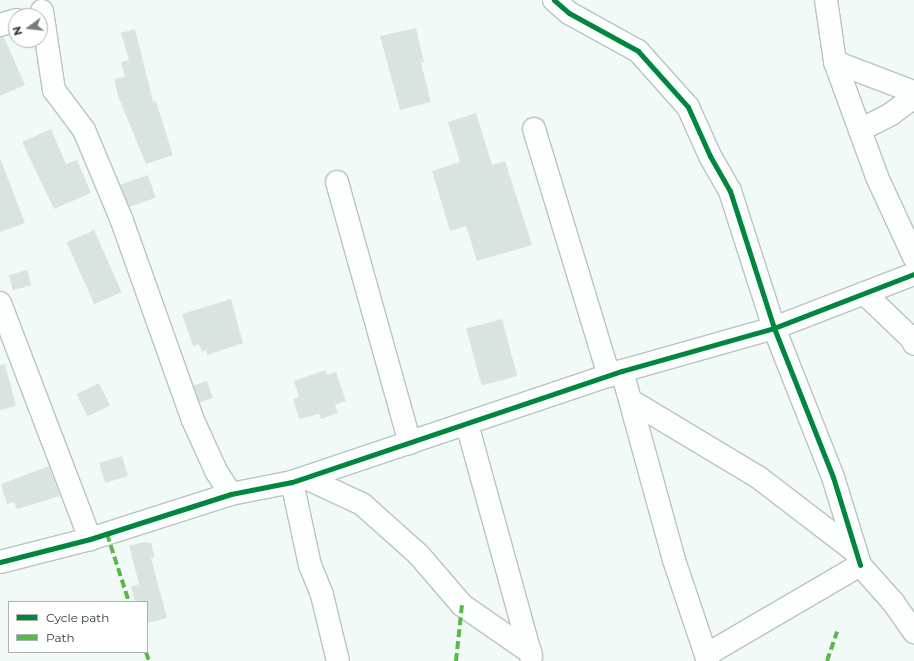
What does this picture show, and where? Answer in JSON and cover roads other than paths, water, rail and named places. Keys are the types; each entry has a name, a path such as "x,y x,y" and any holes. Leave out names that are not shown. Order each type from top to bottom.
{"street":[{"path":"554,0 569,13 638,51 688,107 710,156 730,191 774,328 833,477 858,559"},
{"path":"826,0 835,62 877,177 914,257"},
{"path":"48,48 54,90 84,130 122,221 192,418 216,471 231,494"},
{"path":"835,62 914,92"},
{"path":"860,130 891,114 914,96"},
{"path":"534,129 615,374 633,402 674,560 707,658 858,559"},
{"path":"337,182 410,443"},
{"path":"0,562 90,539 231,494 299,480 615,374 774,328 914,274"},
{"path":"864,293 912,339 914,344"},
{"path":"0,303 90,539"},
{"path":"633,402 758,477 858,559 893,602 914,632"},
{"path":"467,424 531,656"},
{"path":"299,480 362,504 419,555 462,605 531,656"},
{"path":"299,480 310,565 322,595 338,661"}]}
